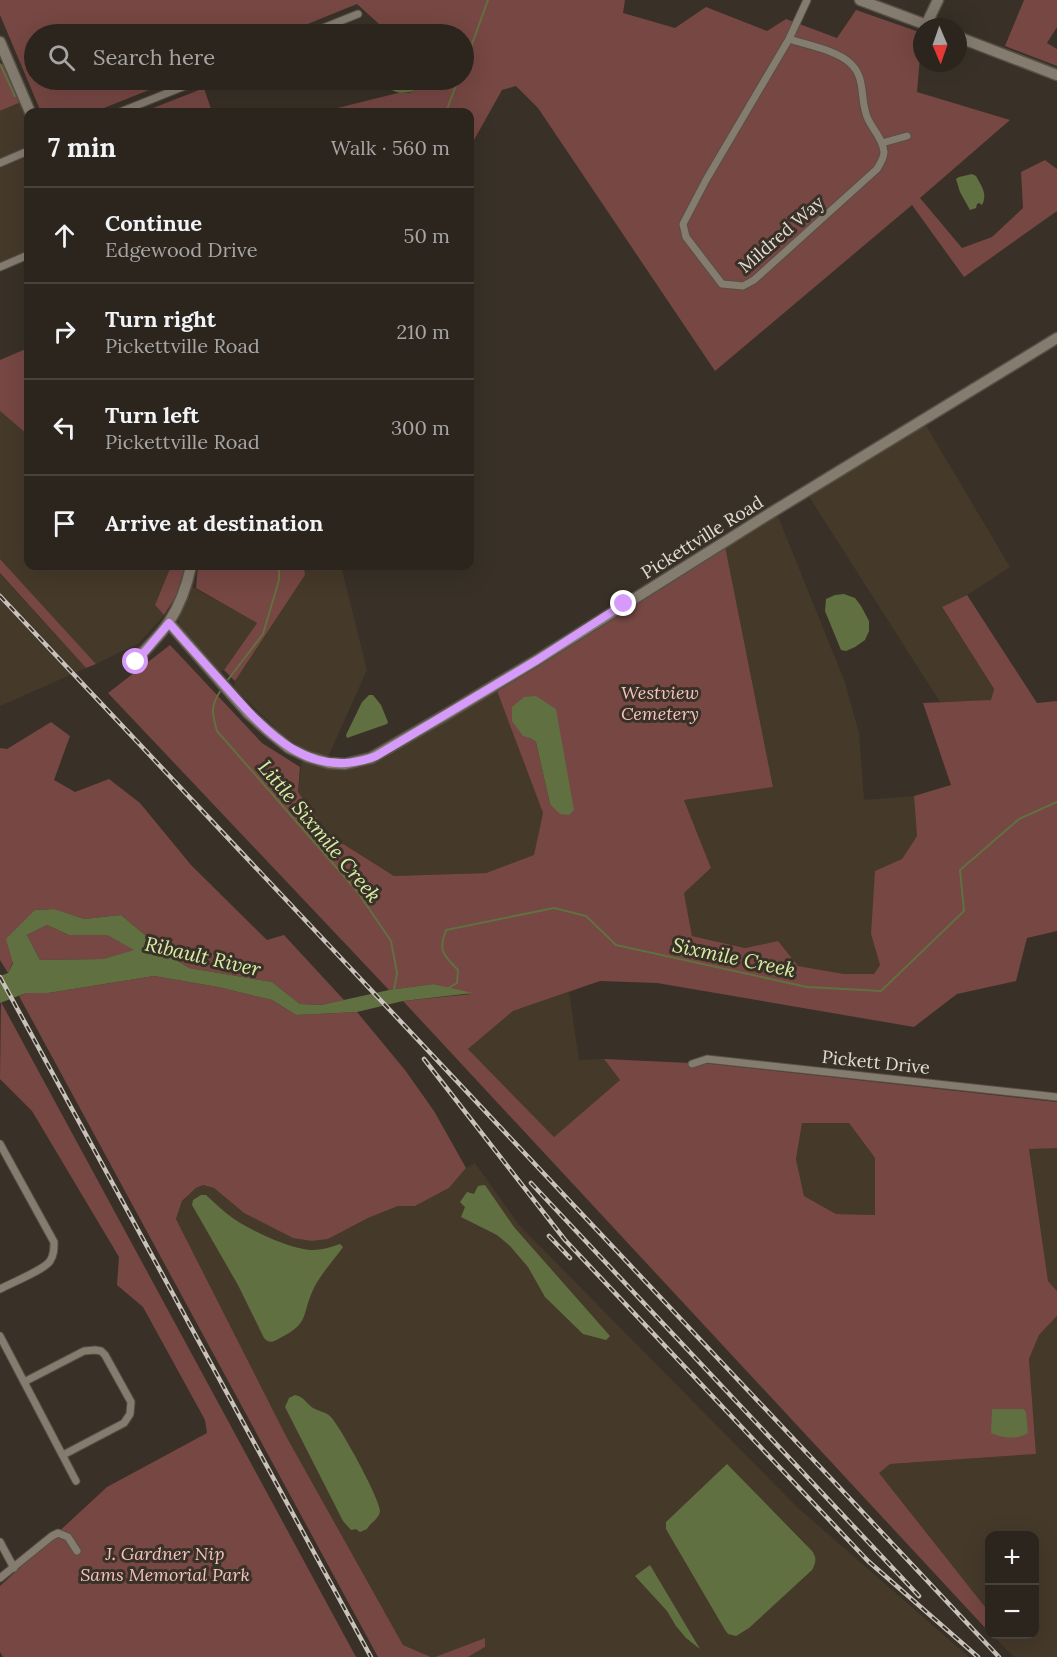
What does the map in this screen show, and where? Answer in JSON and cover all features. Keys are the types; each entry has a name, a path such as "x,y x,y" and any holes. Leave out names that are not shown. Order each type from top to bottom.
{"street":[{"name":"Mildred Way","path":"807,0 789,39 706,180 683,224 686,237 722,284 744,286 754,280 877,169 884,154 882,143"},
{"path":"860,0 913,20"},
{"path":"932,18 938,0"},
{"path":"333,24 358,14"},
{"path":"789,39 839,55 850,63 859,75 867,118 882,143 907,136"},
{"path":"967,40 1057,75"},
{"path":"0,42 3,59 28,108"},
{"path":"130,108 175,90"},
{"path":"0,163 24,153"},
{"path":"0,267 24,257"},
{"name":"Pickettville Road","path":"169,623 248,713 283,744 308,758 329,763 345,764 370,758 527,666 1057,338"},
{"path":"136,662 169,623 181,599 190,570"},
{"name":"Pickett Drive","path":"692,1064 707,1059 1057,1096"},
{"path":"0,1144 54,1242 53,1256 46,1265 0,1289"},
{"path":"0,1336 76,1481"},
{"path":"24,1382 84,1351 101,1351 131,1402 132,1409 124,1423 63,1455"},
{"path":"0,1578 58,1533 68,1537 77,1551"},
{"path":"0,1542 14,1568"}],"shaded area":[{"path":"392,90 415,90 403,93"},
{"path":"21,102 24,109 24,254 0,264 0,111"},
{"path":"972,174 980,183 984,201 982,205 979,203 976,208 970,210 956,179"},
{"path":"0,411 24,432 24,570 169,570 155,605 164,615 139,643 96,664 0,559"},
{"path":"925,424 1010,567 942,608 994,689 991,701 940,702 808,495"},
{"path":"777,514 844,680 859,733 864,800 914,796 917,836 902,859 871,934 880,965 875,974 844,974 797,966 778,941 745,948 692,936 684,893 711,868 684,800 773,786 725,546"},
{"path":"304,570 342,570 367,670 328,757 312,753 289,741 234,688 235,681 305,575"},
{"path":"0,574 86,668 0,706"},
{"path":"191,586 257,623 224,670 220,672 180,627 178,618"},
{"path":"844,594 855,598 869,621 869,631 865,640 846,651 841,650 825,611 826,599"},
{"path":"497,691 543,813 535,855 486,873 394,876 329,835 298,792 302,760 363,765 381,758"},
{"path":"369,695 373,695 381,705 387,724 347,738 346,735 362,702"},
{"path":"536,696 556,709 574,810 569,815 560,814 550,804 536,742 523,736 512,721 512,707 524,697"},
{"name":"Ribault River","path":"54,909 84,919 121,915 170,956 189,968 272,982 300,1004 321,1005 389,990 433,984 473,993 403,1001 357,1012 296,1015 272,1000 218,987 154,976 48,993 26,993 0,1003 0,976 8,973 13,963 6,939 35,910","holes":["47,925 69,935 107,935 134,950 103,959 40,960 27,935"]},
{"path":"569,992 579,1060 604,1059 620,1080 554,1137 468,1049 513,1011"},
{"path":"802,1123 849,1123 875,1158 875,1215 836,1214 804,1196 796,1159"},
{"path":"1029,1148 1057,1148 1057,1291 1048,1281"},
{"path":"475,1163 519,1225 797,1507 969,1657 468,1657 485,1647 485,1638 431,1657 403,1645 286,1436 176,1219 182,1202 196,1188 203,1185 214,1188 244,1213 312,1241 328,1239 368,1218 398,1206 415,1206 449,1188 466,1168"},
{"path":"485,1185 514,1227 610,1336 606,1340 583,1334 545,1297 528,1267 510,1246 497,1235 461,1217 465,1207 460,1202 467,1192 474,1194 478,1186"},
{"path":"206,1195 242,1224 294,1247 313,1250 340,1244 343,1247 316,1285 300,1323 290,1333 272,1342 264,1338 238,1285 192,1205 193,1200"},
{"path":"1057,1316 1057,1657 1014,1657 996,1639 1039,1639 1039,1531 985,1531 985,1607 878,1473 890,1464 1036,1454 1029,1359 1039,1335"},
{"path":"295,1395 313,1408 330,1416 358,1462 380,1511 367,1529 360,1532 356,1529 351,1530 343,1521 285,1407 289,1398"},
{"path":"992,1409 1023,1409 1026,1412 1028,1433 1010,1438 991,1433"},
{"path":"727,1464 815,1556 812,1570 749,1628 736,1636 728,1634 725,1630 666,1529 666,1522"},
{"path":"650,1565 700,1649 686,1638 667,1611 635,1576"}],"green space":[{"path":"0,0 625,0 623,13 675,28 706,7 767,31 786,19 837,38 856,10 913,30 913,72 919,72 917,92 1010,120 920,198 962,248 992,237 1023,208 1021,172 1045,160 1057,169 1057,211 964,277 912,205 715,371 538,108 516,86 502,90 474,140 474,108 337,108 416,90 474,90 474,24 379,24 357,4 308,24 24,24 24,72 0,15"},
{"path":"1024,0 1057,0 1057,27 1047,43 1057,49 1057,66 1005,46"},
{"path":"5,63 21,102 0,111 0,65"},
{"path":"32,90 149,90 104,108 39,108"},
{"path":"199,90 205,90 211,108 153,108"},
{"path":"24,350 24,432 0,411 0,360"},
{"name":"Westview Cemetery","path":"725,546 773,787 684,800 711,868 684,893 692,936 745,948 778,941 798,966 844,974 874,974 880,965 871,934 875,871 902,859 917,836 914,796 951,785 923,703 991,700 994,689 942,607 967,595 1037,703 1057,701 1057,931 1027,938 1016,981 957,994 914,1027 657,983 600,981 513,1011 468,1049 554,1137 620,1080 604,1059 712,1064 1057,1102 1057,1148 1029,1149 1048,1281 1057,1291 1057,1316 1039,1335 1029,1359 1036,1454 890,1464 879,1473 985,1607 985,1628 403,1001 471,994 433,984 389,990 108,693 170,645 262,743 300,767 298,792 329,835 394,876 486,873 534,855 543,813 497,691","holes":["556,709 550,804 536,742 530,738","802,1123 849,1123 875,1158 875,1215 836,1214 804,1196 796,1159"]},
{"path":"0,559 96,664 86,668 0,573"},
{"path":"169,570 184,570 176,596 164,615 155,605"},
{"path":"198,570 304,570 305,575 235,681 224,670 257,623 196,588"},
{"path":"51,722 70,736 54,780 75,792 109,779 140,803 191,865 267,940 284,935 344,1000 321,1005 300,1004 272,982 189,968 170,956 121,915 84,919 53,909 35,910 8,973 0,960 0,748 7,749"},
{"path":"47,925 69,935 107,935 135,950 103,959 40,960 27,935"},
{"path":"154,976 218,987 272,1000 296,1015 357,1012 405,1070 434,1111 466,1168 449,1188 415,1206 398,1206 368,1218 328,1239 312,1241 293,1238 244,1213 214,1188 203,1185 196,1188 182,1201 176,1219 286,1436 403,1645 431,1657 378,1657 19,996 26,993 48,993"},
{"name":"J. Gardner Nip Sams Memorial Park","path":"1,1002 356,1657 3,1657 0,1652 0,1586 107,1487 207,1433 205,1420 143,1307 117,1285 119,1257 32,1111 0,1079"},
{"path":"485,1638 485,1647 468,1657 435,1657"}],"waterway":[{"name":"Little Sixmile Creek","path":"474,38 488,0"},
{"path":"0,64 15,96"},
{"name":"Little Sixmile Creek","path":"448,108 454,90"},
{"name":"Little Sixmile Creek","path":"227,681 263,634 279,580 279,570"},
{"name":"Little Sixmile Creek","path":"221,690 213,710 217,731 357,891 391,941 397,973 394,990"},
{"name":"Sixmile Creek","path":"447,989 457,983 458,970 443,952 442,943 446,930 554,908 586,916 616,945 807,987 881,991 964,911 960,870 1019,819 1057,802"}],"railway":[{"path":"0,596 999,1657"},
{"path":"0,977 371,1657"},
{"path":"424,1059 565,1240 868,1561 978,1657"},
{"path":"531,1183 919,1596"},
{"path":"549,1236 570,1258"}],"route":[{"path":"136,662 169,623 248,713 283,744 308,758 345,764 376,756 537,660 624,604"}]}
